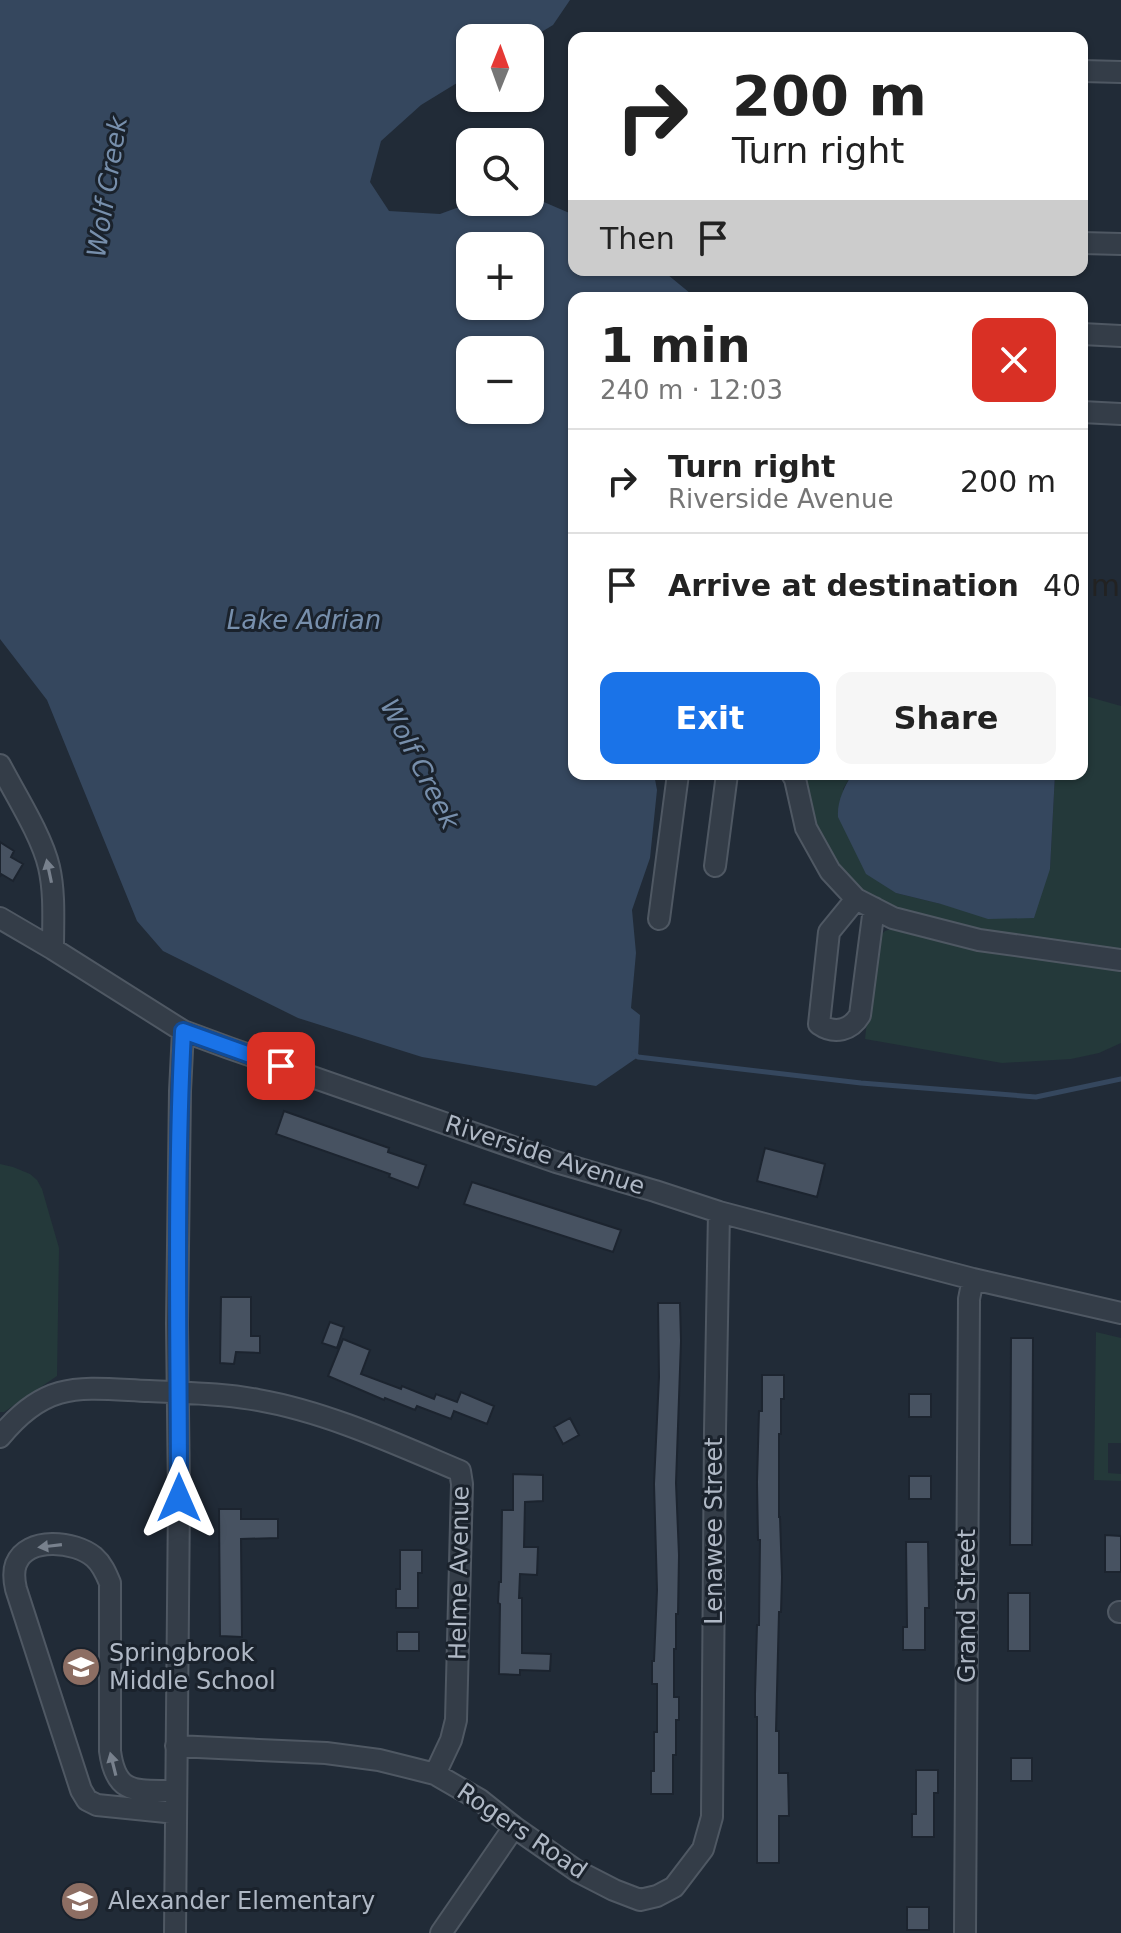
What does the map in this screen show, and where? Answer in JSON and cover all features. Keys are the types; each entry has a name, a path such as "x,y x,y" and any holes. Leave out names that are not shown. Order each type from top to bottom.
{"street":[{"path":"1088,71 1121,72"},
{"path":"1088,243 1121,244"},
{"path":"1088,334 1121,336"},
{"path":"1088,412 1121,414"},
{"path":"0,765 49,865 53,949"},
{"path":"659,919 677,780"},
{"path":"715,866 726,780"},
{"path":"795,780 806,828 830,871 865,904 893,918 979,940 1121,960"},
{"path":"865,904 860,1015 855,1024 846,1030 825,1028 819,1024 829,932 865,904"},
{"name":"Riverside Avenue","path":"0,918 183,1031 556,1162 719,1212 973,1279 1121,1313"},
{"path":"175,1933 177,1324 179,1106 183,1031"},
{"name":"Lenawee Street","path":"703,1849 712,1817 719,1212"},
{"name":"Grand Street","path":"965,1933 969,1299 973,1279"},
{"path":"0,1437 34,1403 61,1392 86,1388 179,1392"},
{"name":"Helme Avenue","path":"179,1392 260,1400 322,1417 460,1471 456,1720 451,1740 435,1774"},
{"path":"176,1791 129,1788 112,1769 110,1583 104,1568 80,1548 66,1544 52,1543 23,1554 17,1561 13,1575 16,1589 81,1790 87,1800 97,1805 176,1813"},
{"name":"Rogers Road","path":"176,1746 326,1753 379,1760 435,1774 480,1800 577,1871 640,1900 674,1887 703,1849"},
{"path":"441,1933 514,1827"}],"green space":[{"path":"1088,697 1121,706 1121,952 1055,940 980,934 889,907 858,893 817,837 801,780 848,780 843,789 896,893 941,904 1050,869 1055,780 1088,780"},
{"path":"891,929 964,946 1121,965 1121,1043 1099,1053 1071,1059 1002,1063 865,1039 876,940"},
{"path":"0,1164 30,1174 37,1180 59,1248 57,1376 4,1412 0,1412"},
{"path":"1096,1332 1121,1338 1121,1443 1108,1443 1108,1473 1121,1474 1121,1481 1094,1480"}],"water":[{"name":"Lake Adrian","path":"0,0 570,0 553,25 544,30 544,24 456,24 456,84 421,105 381,141 370,182 389,211 440,214 456,208 456,216 544,216 544,202 568,212 568,276 669,276 689,292 568,292 568,780 655,780 657,790 650,858 632,910 636,953 631,1008 640,1015 638,1057 596,1086 422,1057 298,1018 163,951 137,921 47,700 0,639"},
{"path":"849,780 1055,780 1050,869 1034,918 988,919 896,893 866,874 838,817"}],"building":[{"path":"0,842 14,851 11,857 23,864 13,881 1,874 0,877"},
{"path":"284,1111 389,1148 388,1152 426,1165 418,1188 389,1177 390,1174 276,1134"},
{"path":"765,1148 825,1164 817,1197 757,1181"},
{"path":"472,1182 621,1230 613,1252 464,1204"},
{"path":"221,1297 251,1297 251,1336 260,1336 260,1353 236,1352 234,1364 220,1363"},
{"path":"658,1303 680,1303 676,1483 678,1614 674,1649 674,1697 679,1697 679,1720 676,1720 676,1755 673,1755 673,1794 651,1794 654,1732 657,1732 657,1684 652,1684 652,1661 657,1590 654,1484 659,1377"},
{"path":"330,1322 344,1327 337,1348 322,1343"},
{"path":"1011,1338 1033,1338 1032,1545 1010,1545"},
{"path":"343,1339 370,1350 361,1374 434,1399 436,1394 457,1402 461,1392 494,1406 487,1424 454,1411 451,1419 417,1406 415,1410 328,1376"},
{"path":"762,1375 784,1375 779,1434 782,1577 776,1731 779,1731 779,1773 788,1773 789,1816 779,1816 779,1863 757,1863 755,1694 760,1540 757,1482"},
{"path":"909,1394 931,1394 931,1417 909,1417"},
{"path":"570,1418 579,1435 563,1444 554,1427"},
{"path":"513,1474 543,1475 543,1501 525,1502 524,1547 538,1547 537,1575 520,1574 519,1598 522,1598 522,1653 551,1654 550,1671 520,1670 520,1675 499,1674 502,1510 513,1510"},
{"path":"909,1476 931,1476 931,1499 909,1499"},
{"path":"219,1509 241,1509 241,1519 278,1519 278,1538 241,1539 242,1637 220,1636"},
{"path":"1105,1535 1121,1536 1121,1572 1105,1572"},
{"path":"906,1542 928,1542 929,1608 925,1608 925,1650 903,1650 903,1627 907,1627"},
{"path":"400,1550 422,1550 422,1573 418,1573 418,1608 396,1608 396,1589 400,1589"},
{"path":"1008,1593 1030,1593 1030,1651 1008,1651"},
{"path":"397,1632 419,1632 419,1651 397,1651"},
{"path":"1011,1758 1032,1758 1032,1781 1011,1781"},
{"path":"916,1770 938,1770 938,1793 934,1793 934,1837 912,1837 912,1814 916,1814"},
{"path":"907,1907 929,1907 929,1930 907,1930"}],"waterway":[{"name":"Wolf Creek","path":"634,1054 638,1057 861,1083 1036,1097 1121,1079"}],"place":[{"name":"Springbrook Middle School","path":"81,1667"},
{"name":"Alexander Elementary","path":"80,1901"}],"route":[{"path":"179,1498 177,1324 183,1031 281,1066"}]}
